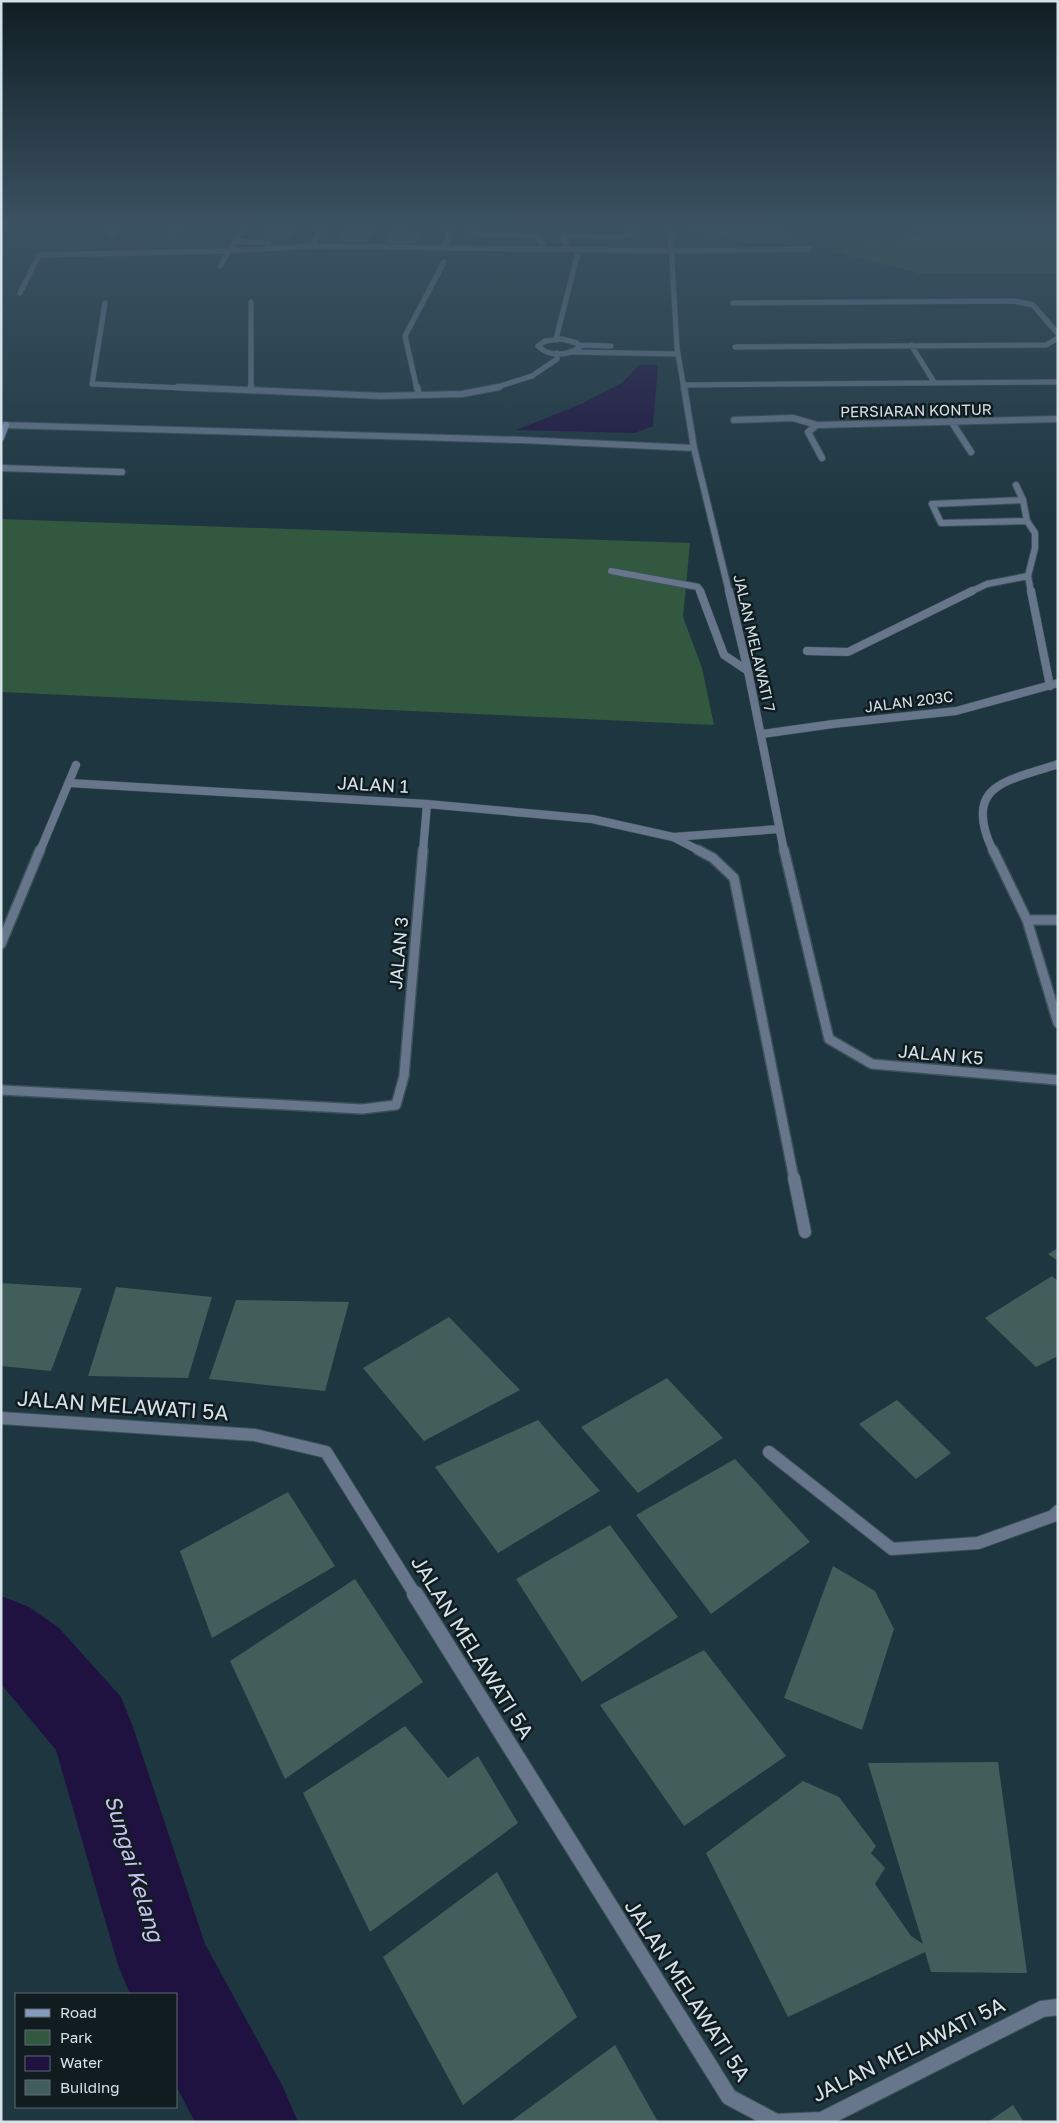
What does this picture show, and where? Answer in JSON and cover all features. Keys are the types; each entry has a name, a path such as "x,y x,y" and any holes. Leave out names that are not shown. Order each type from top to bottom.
{"street":[{"path":"101,326 92,384 419,395 479,391 517,382 545,370 557,359 557,353"},
{"path":"251,326 251,390"},
{"path":"409,326 404,336 419,395"},
{"path":"556,339 559,326"},
{"name":"JALAN MELAWATI 7","path":"676,326 678,351 694,448 748,670 779,829 829,1039"},
{"path":"735,346 1046,345 1058,338"},
{"path":"556,339 568,340 578,345 678,351 557,353 546,352 538,346 541,342 556,339"},
{"path":"571,352 579,348 578,345"},
{"path":"911,345 934,382"},
{"path":"684,385 1058,382"},
{"path":"734,420 793,418 818,424"},
{"name":"PERSIARAN KONTUR","path":"822,458 808,432 818,424 1058,418"},
{"path":"951,421 971,452"},
{"path":"1,438 4,425 176,432 431,437 694,448"},
{"path":"1,468 122,472"},
{"path":"1016,485 1023,500 1027,522 1034,533 1035,548 1028,576 1054,685"},
{"path":"1023,500 932,504 941,523 1027,522"},
{"path":"611,571 698,587 724,654 748,670"},
{"path":"807,651 848,652 987,584 1028,576"},
{"name":"JALAN 203C","path":"762,734 833,724 956,711 1054,685"},
{"path":"1058,764 996,785 987,796 982,812 987,838 1027,920 1058,1023"},
{"path":"1,944 76,765"},
{"name":"JALAN 1","path":"69,782 426,804 592,819 673,837"},
{"name":"JALAN 3","path":"1,1090 362,1109 396,1105 404,1076 426,804"},
{"path":"673,837 779,829"},
{"path":"673,837 713,858 734,878 805,1232"},
{"path":"1027,920 1058,920"},
{"name":"JALAN K5","path":"829,1039 872,1064 1058,1080"},
{"name":"JALAN MELAWATI 5A","path":"1,1418 255,1435 326,1452 729,2097 776,2122 822,2120 1042,2009 1058,2007"},
{"path":"769,1452 892,1549 978,1543 1053,1516 1058,1511"}],"green space":[{"path":"1,519 690,543 683,617 702,668 714,725 1,692"}],"water":[{"path":"639,365 658,365 653,426 635,433 516,430 581,404 622,383"}],"building":[{"path":"1058,1248 1058,1261 1048,1254"},
{"path":"1052,1276 1058,1281 1058,1356 1036,1367 985,1318"},
{"path":"1,1283 82,1288 51,1371 1,1366"},
{"path":"116,1287 212,1297 188,1378 88,1376"},
{"path":"236,1300 349,1302 325,1391 209,1379"},
{"path":"449,1317 520,1390 424,1441 363,1368"},
{"path":"667,1378 723,1438 638,1493 581,1427"},
{"path":"897,1400 951,1453 916,1479 859,1424"},
{"path":"538,1420 600,1491 498,1553 435,1467"},
{"path":"735,1459 810,1542 711,1614 636,1515"},
{"path":"288,1492 335,1566 212,1638 180,1551"},
{"path":"610,1525 678,1617 582,1682 516,1579"},
{"path":"833,1566 875,1591 894,1629 862,1730 784,1698"},
{"path":"355,1579 423,1682 285,1779 230,1661"},
{"path":"704,1650 786,1756 684,1826 600,1705"},
{"path":"405,1726 448,1778 478,1756 518,1823 370,1932 303,1793"},
{"path":"998,1762 1027,1973 931,1972 925,1952 788,2017 706,1853 803,1781 839,1797 876,1846 871,1853 885,1868 875,1884 911,1936 923,1944 868,1763"},
{"path":"497,1872 577,2017 463,2105 383,1957"},
{"path":"615,2045 658,2122 510,2122"},
{"path":"1013,2105 1024,2122 988,2122"}],"waterway":[{"name":"Sungai Kelang","path":"1,1634 30,1656 91,1727 165,1965 248,2122"}]}
